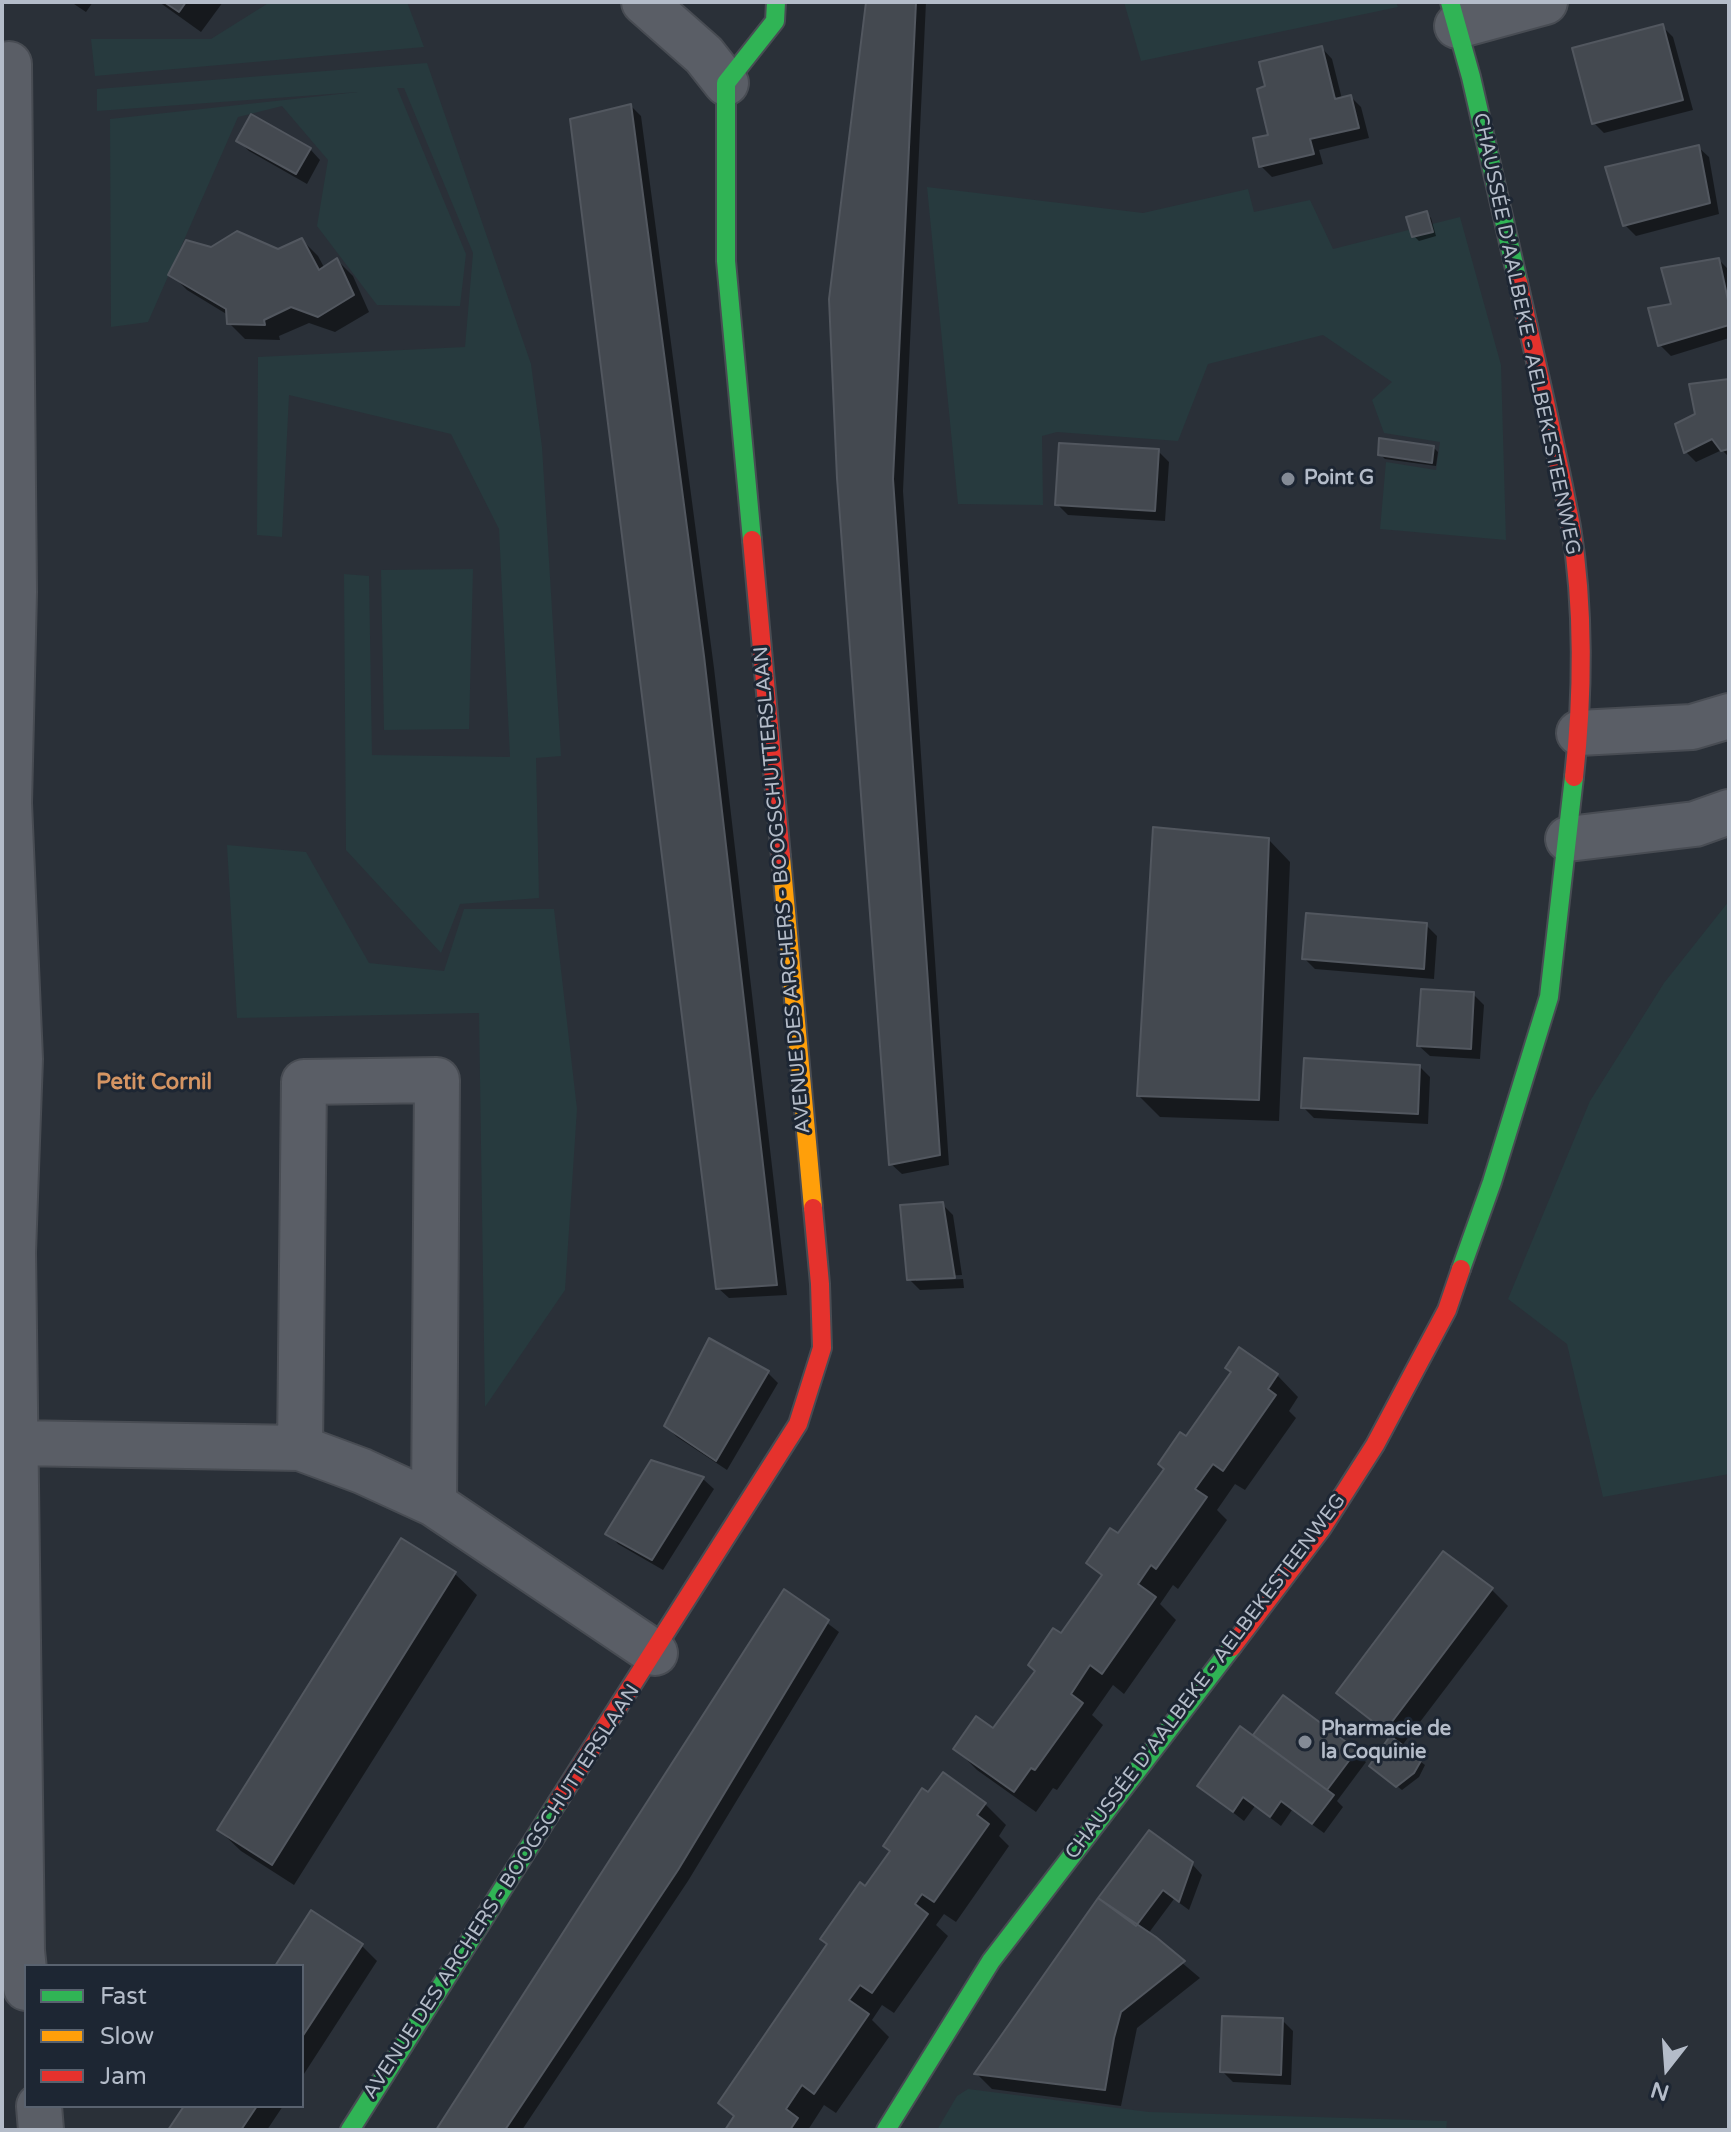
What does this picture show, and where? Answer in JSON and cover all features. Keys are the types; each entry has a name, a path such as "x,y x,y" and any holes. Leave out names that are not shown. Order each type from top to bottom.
{"main road":[{"path":"726,83 775,21 776,2"},
{"name":"CHAUSSÉE D'AALBEKE - AELBEKESTEENWEG","path":"886,2130 991,1961 1322,1528 1375,1445 1447,1310 1492,1182 1549,997 1579,733 1579,603 1571,529 1478,107 1454,14"},
{"name":"AVENUE DES ARCHERS - BOOGSCHUTTERSLAAN","path":"350,2130 798,1424 822,1348 820,1284 729,316 726,83"}],"street":[{"path":"644,2 704,55 726,83"},
{"name":"CHAUSSÉE D'AALBEKE - AELBEKESTEENWEG","path":"1454,14 1545,2"},
{"path":"9,64 14,592 9,803 20,1059 13,1252 24,1970"},
{"path":"1579,733 1692,727 1729,716"},
{"path":"1568,839 1695,824 1729,812"},
{"path":"300,1448 304,1082 437,1080 434,1504"},
{"path":"17,1443 300,1448 362,1471 434,1504 655,1653"},
{"path":"39,2108 41,2130"}],"green space":[{"path":"270,2 407,2 424,47 95,76 91,39 211,39"},
{"path":"1124,2 1396,2 1398,7 1141,61"},
{"path":"427,63 531,364 542,447 561,756 536,758 539,898 460,904 441,953 346,850 344,574 369,576 372,755 510,757 499,529 451,434 289,395 282,537 257,535 258,357 465,347 473,253 404,88 397,88 466,254 460,306 377,305 317,226 328,160 282,106 238,117 148,322 111,327 110,119 358,92 97,111 97,89"},
{"path":"927,187 1143,213 1248,189 1254,212 1310,200 1333,249 1460,217 1501,365 1506,540 1380,529 1386,462 1436,470 1440,442 1384,433 1372,400 1392,382 1323,335 1208,364 1178,441 1057,432 1042,436 1043,505 958,504"},
{"path":"473,569 469,729 384,730 381,570"},
{"path":"227,845 306,852 369,963 444,971 464,909 554,909 577,1109 565,1290 485,1407 479,1013 237,1018"},
{"path":"1729,901 1729,1474 1603,1497 1567,1344 1508,1299 1590,1101 1664,983"},
{"path":"968,2089 1149,2112 1447,2121 1446,2130 937,2130 957,2096"}],"building":[{"path":"164,2 186,2 179,12"},
{"path":"866,2 916,2 893,479 940,1155 889,1165 837,478 829,299"},
{"path":"1663,24 1683,100 1592,124 1572,48"},
{"path":"1322,46 1335,99 1351,95 1359,128 1310,139 1314,154 1259,167 1253,138 1268,135 1257,89 1265,86 1259,62"},
{"path":"631,104 704,656 777,1285 716,1289 570,119"},
{"path":"251,114 311,148 296,174 236,141"},
{"path":"1699,145 1710,203 1623,226 1605,167"},
{"path":"1427,211 1433,232 1412,237 1406,217"},
{"path":"237,231 278,249 302,238 319,270 337,258 354,295 318,317 291,307 264,320 265,325 227,324 226,309 168,275 186,240 211,247"},
{"path":"1719,258 1729,305 1729,325 1658,346 1648,308 1671,304 1661,268"},
{"path":"1729,379 1729,449 1721,451 1712,439 1684,453 1675,424 1695,414 1689,384"},
{"path":"1379,438 1434,446 1432,463 1378,455"},
{"path":"1059,443 1159,449 1155,511 1055,505"},
{"path":"1153,827 1269,838 1259,1100 1137,1096"},
{"path":"1306,913 1427,923 1424,969 1302,959"},
{"path":"1421,989 1474,992 1471,1049 1417,1046"},
{"path":"1304,1058 1420,1065 1418,1114 1301,1108"},
{"path":"943,1202 955,1278 907,1280 900,1205"},
{"path":"709,1338 769,1371 716,1461 664,1426"},
{"path":"1239,1347 1278,1374 1268,1389 1276,1395 1223,1471 1213,1464 1195,1489 1207,1497 1156,1569 1151,1565 1138,1584 1156,1597 1102,1674 1090,1665 1071,1694 1083,1703 1035,1770 1031,1768 1014,1792 953,1749 976,1716 993,1728 1035,1671 1028,1665 1053,1628 1061,1633 1102,1575 1086,1563 1110,1528 1118,1533 1164,1469 1158,1464 1180,1432 1186,1436 1231,1372 1225,1368"},
{"path":"651,1460 704,1477 652,1560 605,1534"},
{"path":"401,1538 456,1572 272,1865 217,1830"},
{"path":"1443,1551 1493,1588 1385,1731 1336,1693"},
{"path":"784,1589 829,1620 678,1870 505,2130 436,2130"},
{"name":"Pharmacie de la Coquinie","path":"1283,1695 1357,1750 1327,1790 1253,1735"},
{"path":"1240,1726 1334,1795 1312,1824 1281,1801 1270,1817 1243,1797 1233,1812 1197,1786"},
{"path":"1390,1736 1422,1759 1414,1773 1396,1787 1369,1766"},
{"path":"943,1772 986,1803 977,1815 989,1824 934,1902 922,1894 915,1904 928,1914 872,1993 860,1985 849,2000 869,2014 814,2094 802,2085 786,2109 798,2118 790,2130 725,2130 734,2116 718,2103 827,1944 820,1939 860,1882 865,1886 890,1851 883,1846 922,1788 928,1792"},
{"path":"1149,1830 1193,1862 1179,1902 1163,1890 1136,1926 1098,1898"},
{"path":"1098,1898 1156,1937 1185,1961 1121,2012 1105,2090 974,2074"},
{"path":"311,1910 363,1944 304,2034 304,1964 276,1964"},
{"path":"1222,2016 1283,2018 1281,2075 1220,2072"},
{"path":"183,2108 256,2108 241,2130 168,2130"}],"traffic: fast":[{"path":"752,540 726,261 726,83 775,21 776,2"},
{"path":"1450,2 1471,77 1518,282"},
{"path":"1461,1269 1492,1182 1549,997 1574,777"},
{"path":"886,2130 991,1961 1232,1647"},
{"path":"350,2130 557,1803"}],"traffic: slow":[{"path":"781,857 813,1208"}],"traffic: jam":[{"path":"1518,282 1559,466 1575,557 1581,652 1574,777"},
{"path":"752,540 781,857"},
{"path":"557,1803 798,1424 822,1348 813,1208"},
{"path":"1232,1647 1322,1528 1375,1445 1447,1310 1461,1269"}],"place":[{"name":"Point G","path":"1288,479"},
{"name":"Pharmacie de la Coquinie","path":"1305,1742"}],"district":[{"name":"Petit Cornil","path":"154,1083"}]}
